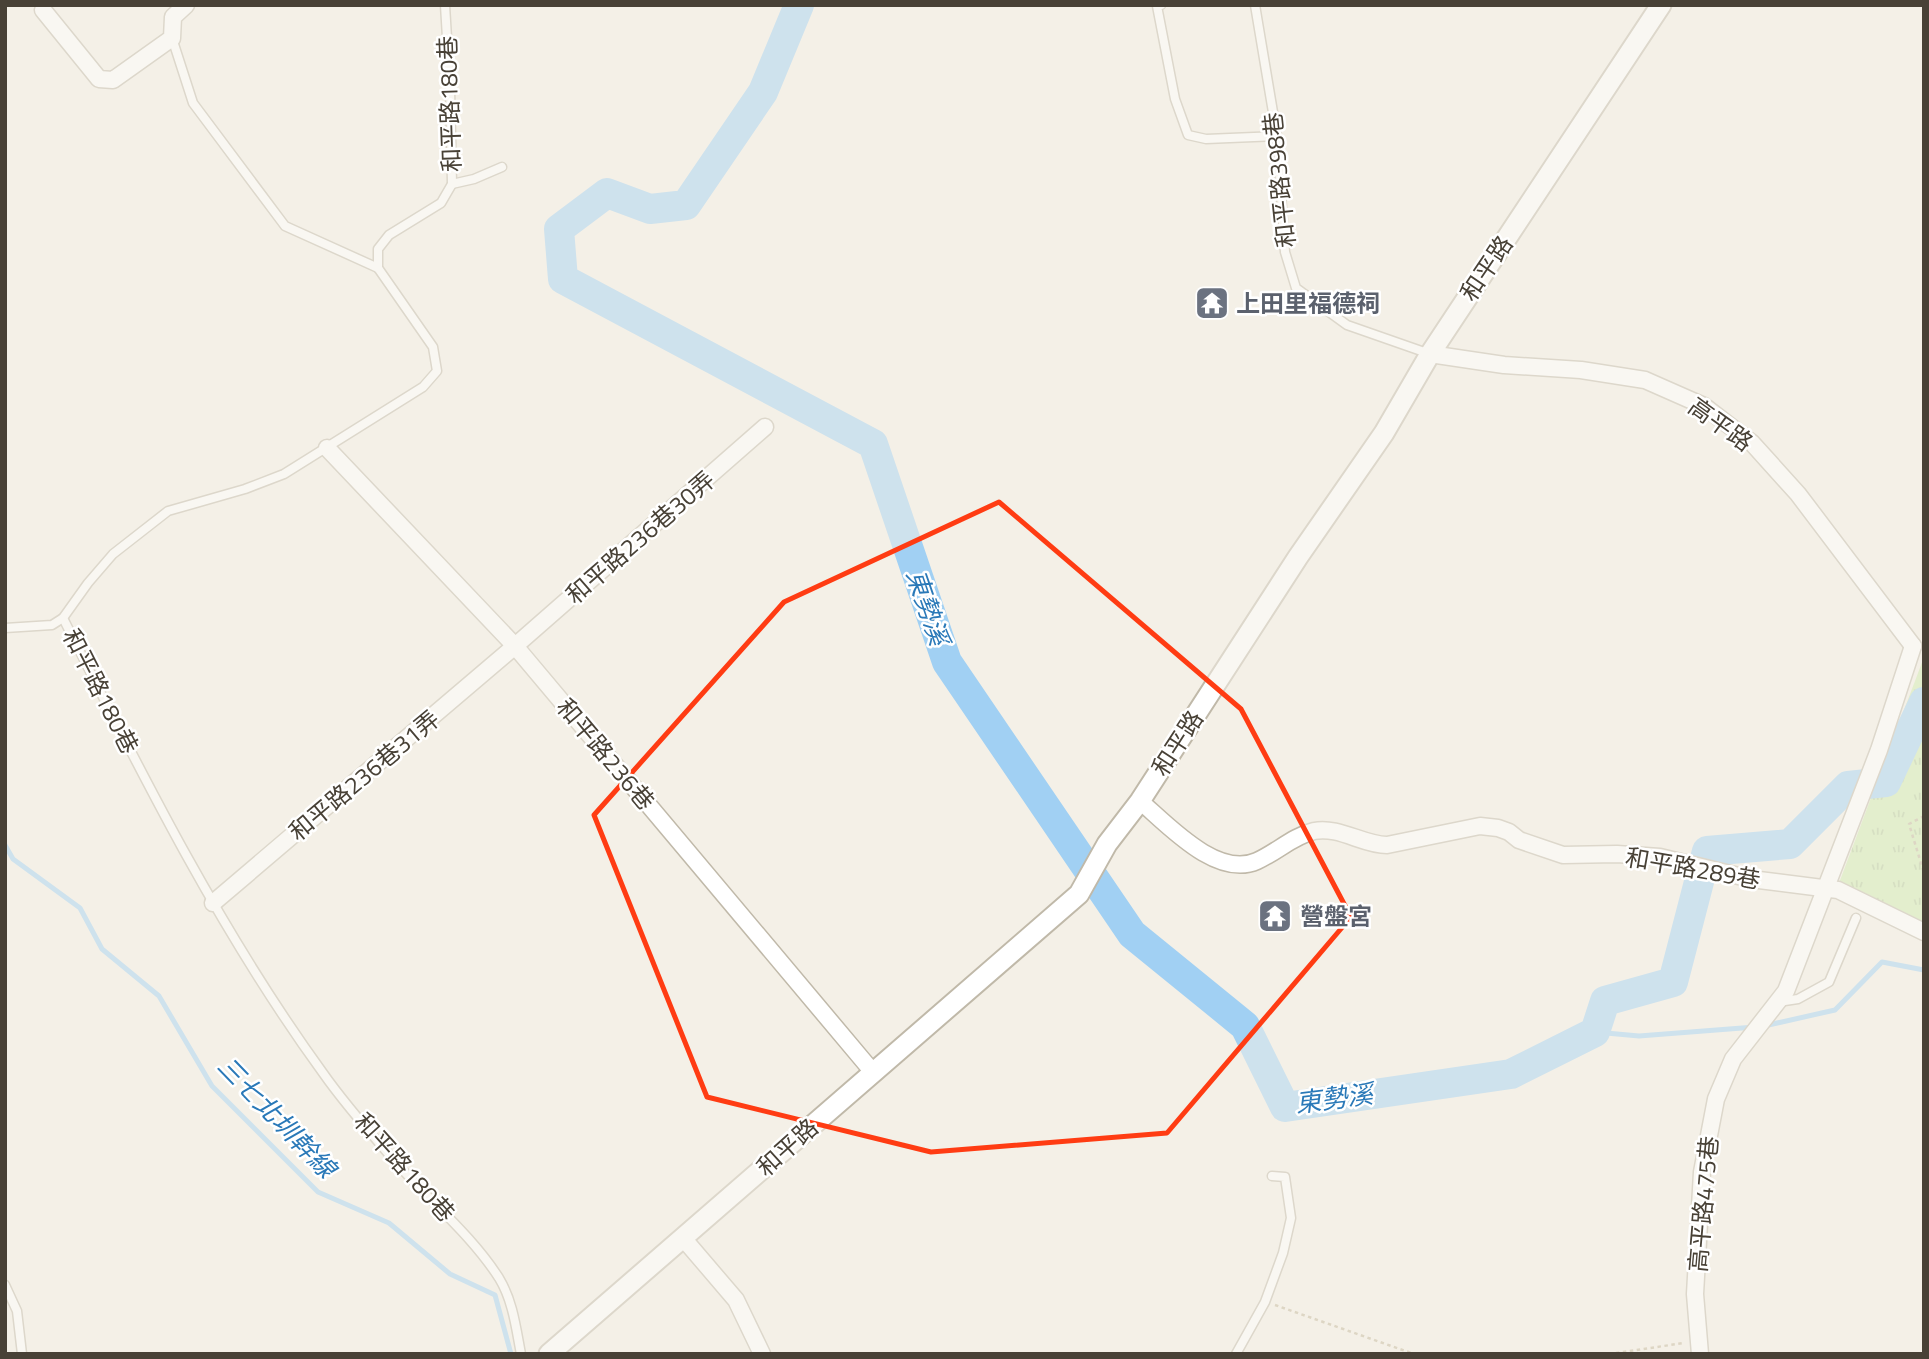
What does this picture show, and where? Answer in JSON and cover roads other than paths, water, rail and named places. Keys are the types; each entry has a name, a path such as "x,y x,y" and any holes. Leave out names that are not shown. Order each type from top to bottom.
{"street":[{"path":"43,10 99,79 113,80 172,38 173,18 186,5"},
{"name":"和平路","path":"548,1354 1079,894 1107,844 1140,801 1298,557 1384,433 1430,354 1661,5"},
{"name":"高平路","path":"1430,354 1504,365 1581,370 1644,380 1704,406 1752,443 1798,494 1918,646"},
{"name":"和平路236巷30弄","path":"515,646 765,427"},
{"name":"和平路236巷","path":"327,448 515,646 872,1071"},
{"name":"和平路236巷31弄","path":"213,904 515,646"},
{"path":"1775,1003 1786,991 1918,646"},
{"name":"和平路289巷","path":"1140,801 1196,849 1236,866 1256,862 1315,831 1333,831 1374,845 1387,845 1480,826 1498,828 1519,840 1563,855 1617,854 1660,857 1751,880 1838,890 1924,932"},
{"name":"高平路475巷","path":"1699,1348 1695,1294 1702,1172 1716,1099 1733,1059 1775,1003"},
{"path":"683,1238 736,1300 762,1354"}],"lane":[{"name":"和平路180巷","path":"444,5 450,87 452,184 441,202 389,235 377,249 378,268 433,347 437,371 423,387 327,448 271,479 168,511 113,554 63,618 113,718 213,904 323,1074 401,1168 462,1231 500,1279 513,1309 521,1354"},
{"path":"1161,5 1157,6 1175,99 1188,135 1206,139 1277,136"},
{"name":"和平路398巷","path":"1255,5 1277,136 1285,252 1296,288 1347,325 1430,354"},
{"path":"172,38 193,103 285,226 378,268"},
{"path":"452,184 474,179 502,167"},
{"path":"5,628 52,625 63,618"},
{"path":"1775,1003 1798,999 1829,982 1856,918"},
{"path":"1236,1354 1265,1302 1283,1253 1291,1218 1285,1177 1272,1176"},
{"path":"5,1285 17,1311 22,1354"}],"waterway":[{"name":"東勢溪","path":"799,5 763,92 686,205 650,209 607,193 559,229 563,279 873,444 947,662 1132,934 1245,1026 1285,1107 1511,1074 1595,1032 1605,1001 1673,982 1707,851 1790,844 1848,786 1886,782 1924,702"},
{"name":"三七北圳幹線","path":"5,845 13,859 80,908 102,949 159,996 212,1086 318,1192 389,1223 450,1274 495,1295 511,1354"},
{"name":"東勢溪","path":"1764,1026 1835,1010 1882,962 1924,970"},
{"name":"東勢溪","path":"1595,1032 1639,1036 1755,1027"}],"place":[{"name":"上田里福德祠","path":"1212,303"},
{"name":"營盤宮","path":"1275,916"}]}
